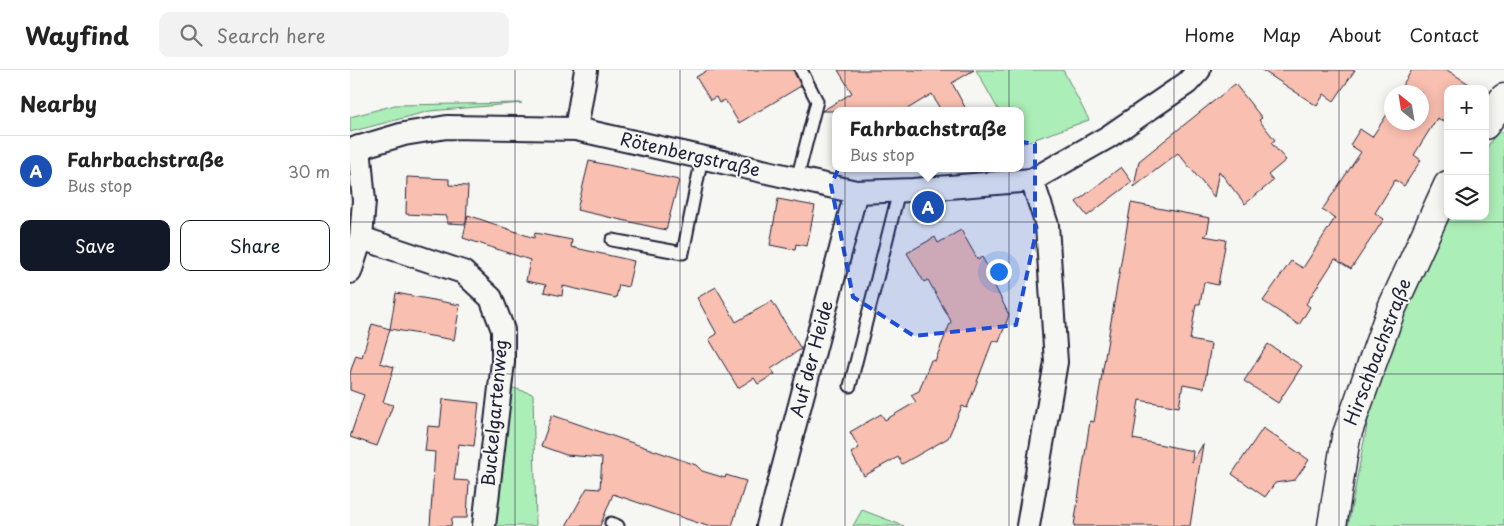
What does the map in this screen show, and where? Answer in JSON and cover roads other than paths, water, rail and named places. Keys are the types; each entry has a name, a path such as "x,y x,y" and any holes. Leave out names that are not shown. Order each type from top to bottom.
{"street":[{"path":"576,129 586,70"},
{"path":"1028,526 1056,362 1047,225 1032,180 1108,137 1187,83 1199,70"},
{"path":"1489,119 1504,98"},
{"name":"Rötenbergstraße","path":"355,149 404,134 447,127 576,129 856,192 899,191 1032,180"},
{"path":"350,272 361,238 364,201 355,149"},
{"name":"Auf der Heide","path":"773,525 856,192"},
{"name":"Hirschbachstraße","path":"1332,526 1346,436 1391,310 1444,194"},
{"name":"Buckelgartenweg","path":"361,238 463,272 491,298 503,330 503,362 484,526"}],"lane":[{"path":"797,179 817,101 801,70"},
{"path":"612,240 683,253 702,157"},
{"path":"850,386 899,191"}],"place":[{"name":"Fahrbachstraße","path":"928,207"}]}
